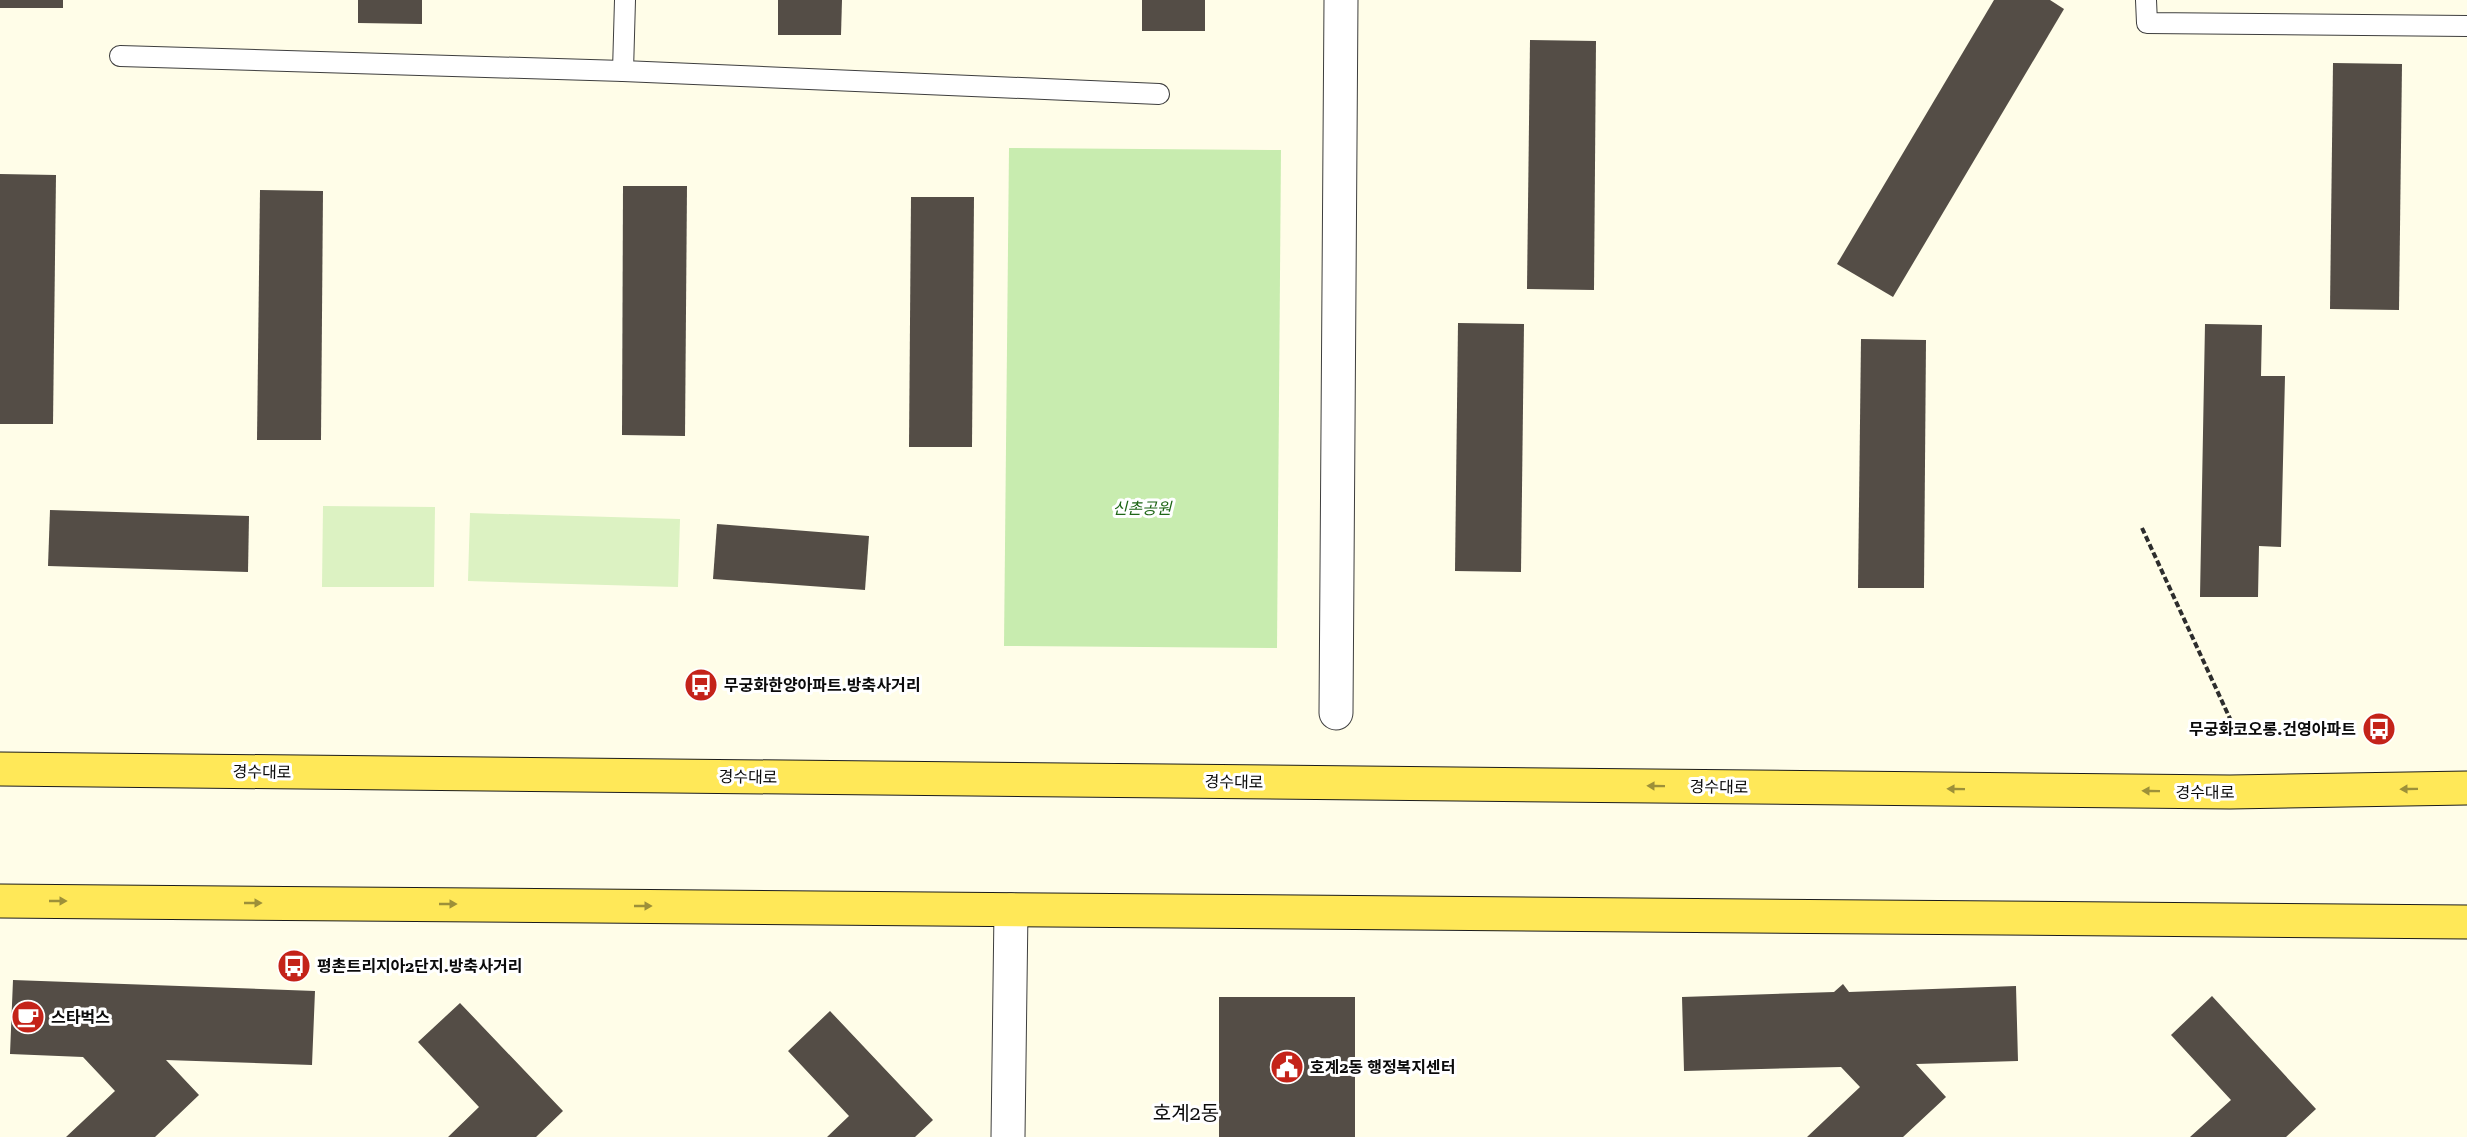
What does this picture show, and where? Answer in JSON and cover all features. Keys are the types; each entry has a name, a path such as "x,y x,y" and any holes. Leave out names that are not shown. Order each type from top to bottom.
{"main road":[{"name":"경수대로","path":"0,769 2206,792 2467,788"},
{"path":"0,901 2467,922"}],"street":[{"path":"1336,713 1341,0"},
{"path":"1008,1137 1011,910"}],"lane":[{"path":"623,71 625,0"},
{"path":"2146,0 2147,23 2467,26"},
{"path":"120,56 623,71 1160,94"}],"path":[{"path":"2142,528 2232,723"}],"green space":[{"name":"신촌공원","path":"1009,148 1281,150 1277,648 1004,646"},
{"path":"323,506 435,507 434,587 322,587"},
{"path":"470,513 680,519 678,587 468,581"}],"building":[{"path":"0,0 63,0 63,8 0,8"},
{"path":"358,0 422,0 422,24 358,23"},
{"path":"778,0 842,0 841,35 778,35"},
{"path":"1142,0 1205,0 1205,31 1142,31"},
{"path":"1994,0 2050,0 2064,9 1893,297 1837,264"},
{"path":"1530,40 1596,41 1594,290 1527,289"},
{"path":"2333,63 2402,64 2399,310 2330,309"},
{"path":"0,174 56,175 53,424 0,424"},
{"path":"623,186 687,186 685,436 622,435"},
{"path":"260,190 323,191 321,440 257,440"},
{"path":"911,197 974,197 972,447 909,447"},
{"path":"1458,323 1524,324 1521,572 1455,571"},
{"path":"2205,324 2262,325 2261,376 2285,376 2281,547 2259,546 2258,597 2200,597"},
{"path":"1861,339 1926,340 1924,588 1858,588"},
{"path":"50,510 249,516 248,572 48,566"},
{"path":"717,524 869,536 865,590 713,579"},
{"path":"13,980 315,991 312,1065 166,1060 199,1095 155,1137 66,1137 115,1091 83,1057 10,1054"},
{"path":"1843,984 1849,992 2016,986 2018,1061 1916,1064 1946,1097 1903,1137 1807,1137 1860,1087 1841,1067 1684,1071 1682,997 1834,992"},
{"path":"2212,996 2316,1109 2286,1137 2190,1137 2231,1100 2171,1035"},
{"name":"호계2동 행정복지센터","path":"1219,997 1355,997 1355,1137 1219,1137"},
{"path":"460,1003 563,1111 536,1137 448,1137 479,1107 418,1042"},
{"path":"830,1011 933,1120 915,1137 827,1137 849,1116 788,1051"}],"place":[{"name":"무궁화한양아파트.방축사거리","path":"701,685"},
{"name":"무궁화코오롱.건영아파트","path":"2379,729"},
{"name":"평촌트리지아2단지.방축사거리","path":"294,966"},
{"name":"스타벅스","path":"28,1017"},
{"name":"호계2동 행정복지센터","path":"1287,1067"}],"district":[{"name":"호계2동","path":"1186,1113"}]}
